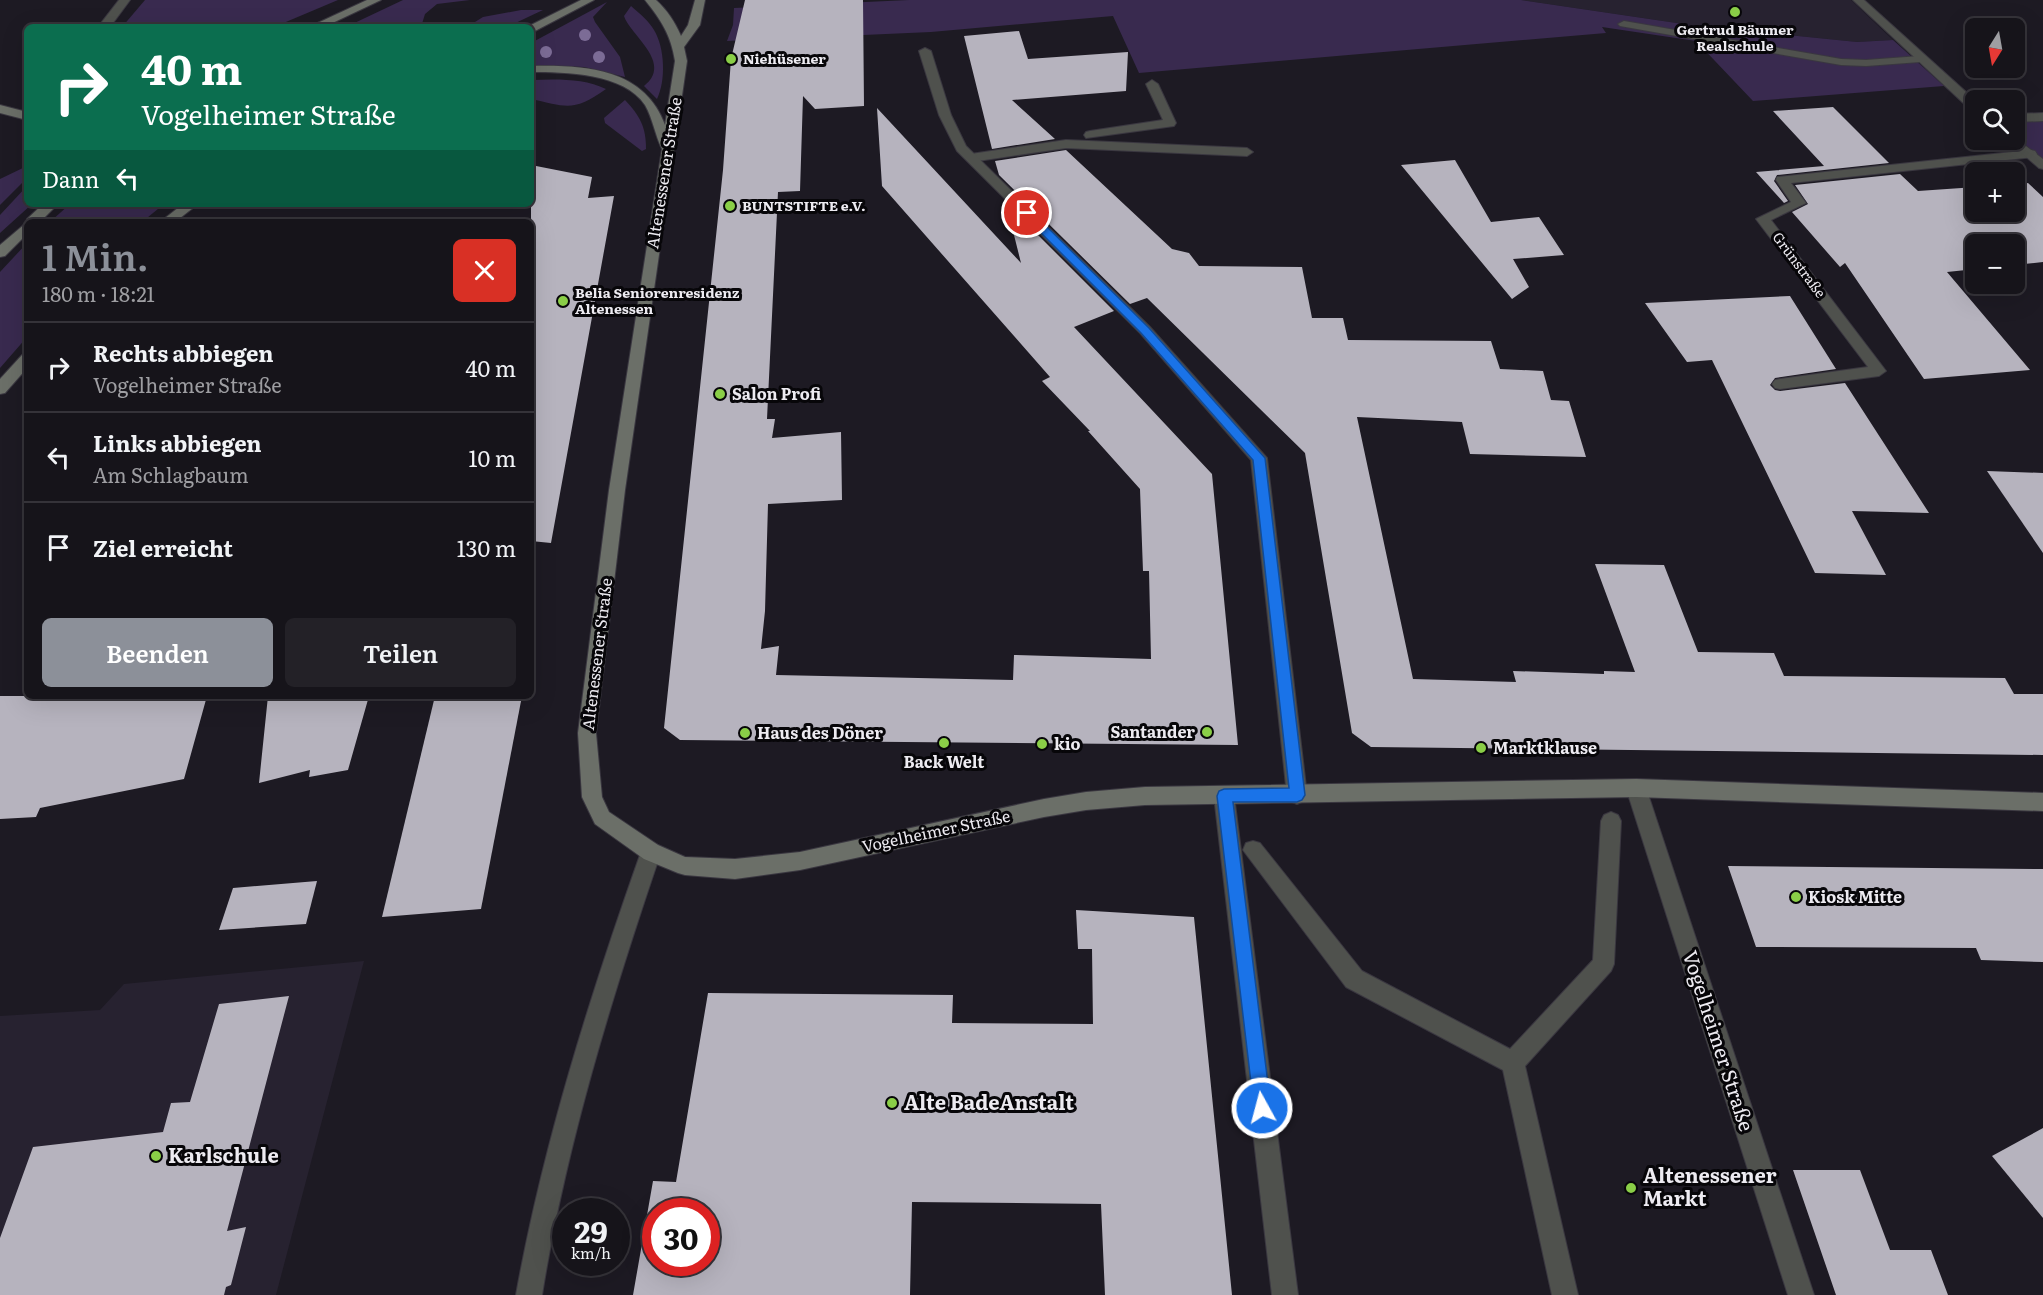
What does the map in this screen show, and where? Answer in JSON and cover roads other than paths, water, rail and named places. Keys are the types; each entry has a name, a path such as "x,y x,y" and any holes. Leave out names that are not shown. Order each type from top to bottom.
{"main road":[{"path":"323,24 376,0"},
{"path":"534,27 569,5 590,0"},
{"name":"Altenessener Straße","path":"650,0 670,24 679,46 681,61 677,98 666,148 617,490 587,733 592,797 602,818 651,852"},
{"path":"679,46 694,25 700,0"},
{"path":"534,69 572,70 629,85 648,101 666,148"},
{"path":"0,108 24,102"},
{"path":"0,108 24,107"},
{"path":"0,108 24,115"},
{"path":"35,219 48,207"},
{"path":"171,219 187,207"},
{"path":"0,253 24,230"},
{"path":"0,389 24,362"},
{"name":"Vogelheimer Straße","path":"651,852 686,866 735,868 800,861 976,822 1086,801 1145,796 1636,788 2043,802"}],"street":[{"path":"106,24 125,0"},
{"path":"1858,0 1965,98"},
{"path":"1624,24 1841,62 1866,63 1920,59"},
{"path":"925,51 945,115 961,148 1145,330 1259,458 1297,795"},
{"path":"1063,144 1087,135 1170,123 1152,84"},
{"path":"2025,118 2043,117"},
{"path":"971,158 1063,144 1105,144 1247,152"},
{"path":"2025,149 2043,165"},
{"name":"Grünstraße","path":"1779,384 1879,371 1763,219 1799,203 1782,180 2031,154"},
{"name":"Vogelheimer Straße","path":"1636,788 1801,1295"},
{"path":"1224,796 1285,1295"},
{"path":"1513,1063 1603,964 1611,821"},
{"path":"1253,850 1354,979 1513,1063 1565,1295"},
{"path":"529,1295 534,1258 580,1078 622,935 651,852"}],"place":[{"name":"Gertrud Bäumer Realschule","path":"1735,12"},
{"name":"Niehüsener","path":"731,59"},
{"name":"BUNTSTIFTE e.V.","path":"730,206"},
{"name":"Belia Seniorenresidenz Altenessen","path":"563,301"},
{"name":"Salon Profi","path":"720,394"},
{"name":"Santander","path":"1207,732"},
{"name":"Haus des Döner","path":"745,733"},
{"name":"Back Welt","path":"944,743"},
{"name":"kio","path":"1042,744"},
{"name":"Marktklause","path":"1481,748"},
{"name":"Kiosk Mitte","path":"1796,897"},
{"name":"Alte BadeAnstalt","path":"892,1103"},
{"name":"Karlschule","path":"156,1156"},
{"name":"Altenessener Markt","path":"1631,1188"}]}
